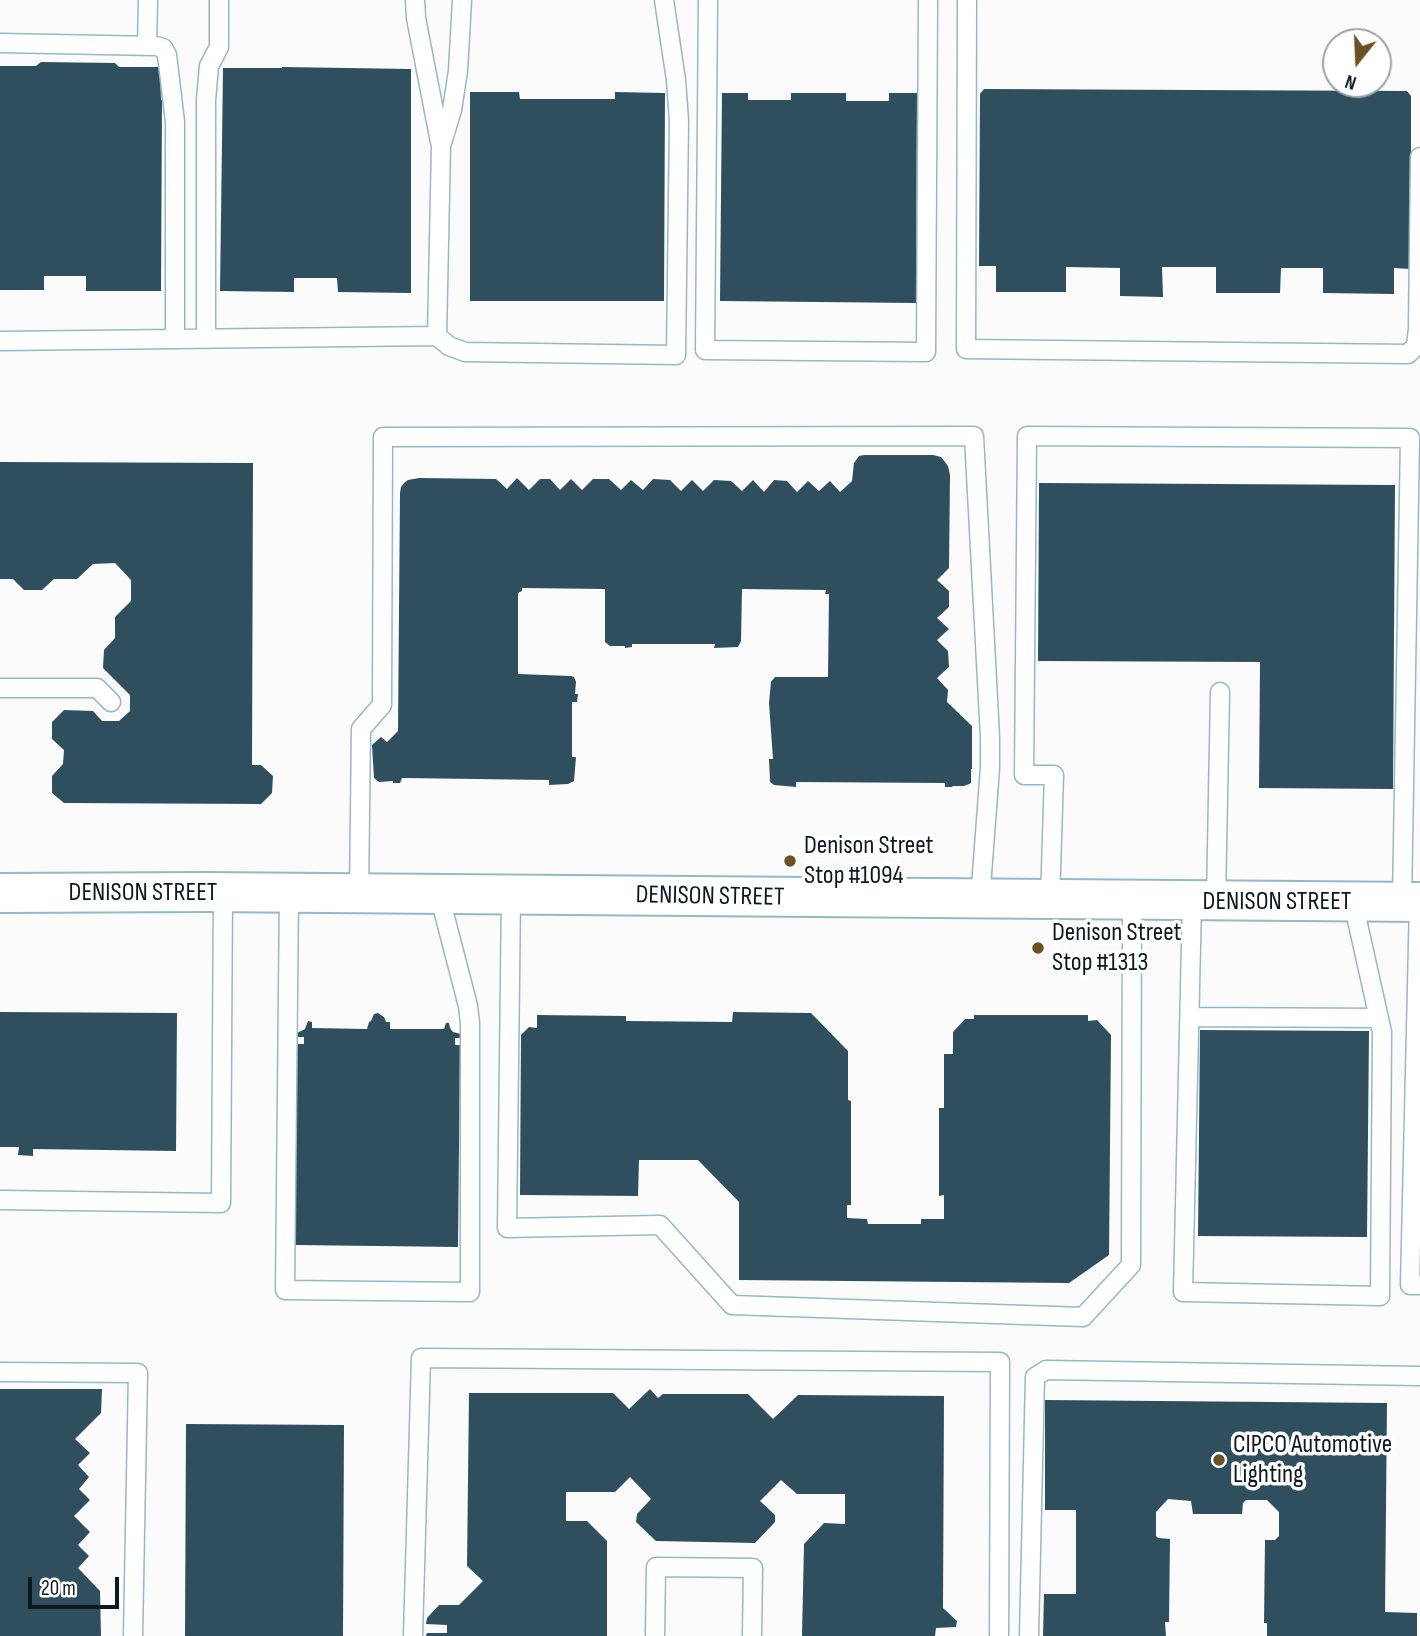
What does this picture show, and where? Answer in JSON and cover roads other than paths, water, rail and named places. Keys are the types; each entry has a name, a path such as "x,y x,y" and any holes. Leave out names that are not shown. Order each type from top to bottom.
{"street":[{"name":"DENISON STREET","path":"0,893 223,892 1414,902"}],"lane":[{"path":"147,46 148,0"},
{"path":"205,339 206,100 209,66 219,47 219,0"},
{"path":"415,0 440,146 437,336"},
{"path":"440,146 452,110 458,71 462,0"},
{"path":"664,0 679,121 676,355"},
{"path":"705,350 708,0"},
{"path":"0,341 437,336 449,346 465,352 676,355 705,350 926,352 928,0"},
{"path":"967,0 966,349 1408,354 1416,345 1418,329 1420,157"},
{"path":"0,43 163,48 167,55 175,121 174,339"},
{"path":"359,894 361,729 382,705 383,437 974,436 990,737 980,900"},
{"path":"1050,900 1055,775 1024,775 1027,436 1410,438 1414,902 1419,1012 1410,1285 1420,1285"},
{"path":"0,688 97,688 111,702"},
{"path":"1220,692 1204,901 1190,1017 1183,1292 1380,1296 1382,1032 1353,902"},
{"path":"0,1200 221,1203 223,892"},
{"path":"289,893 285,1290 470,1292 469,1013 439,894"},
{"path":"511,895 506,1228 660,1225 732,1305 1083,1317 1131,1265 1132,901"},
{"path":"1190,1017 1379,1018"},
{"path":"413,1636 421,1358 1000,1362 999,1636"},
{"path":"1029,1636 1035,1377 1046,1370 1420,1376"},
{"path":"0,1372 138,1373 133,1636"},
{"path":"655,1636 656,1567 668,1567 754,1568 752,1636"}],"place":[{"name":"Denison Street Stop #1094","path":"790,861"},
{"name":"Denison Street Stop #1313","path":"1038,948"},
{"name":"CIPCO Automotive Lighting","path":"1219,1460"}]}
